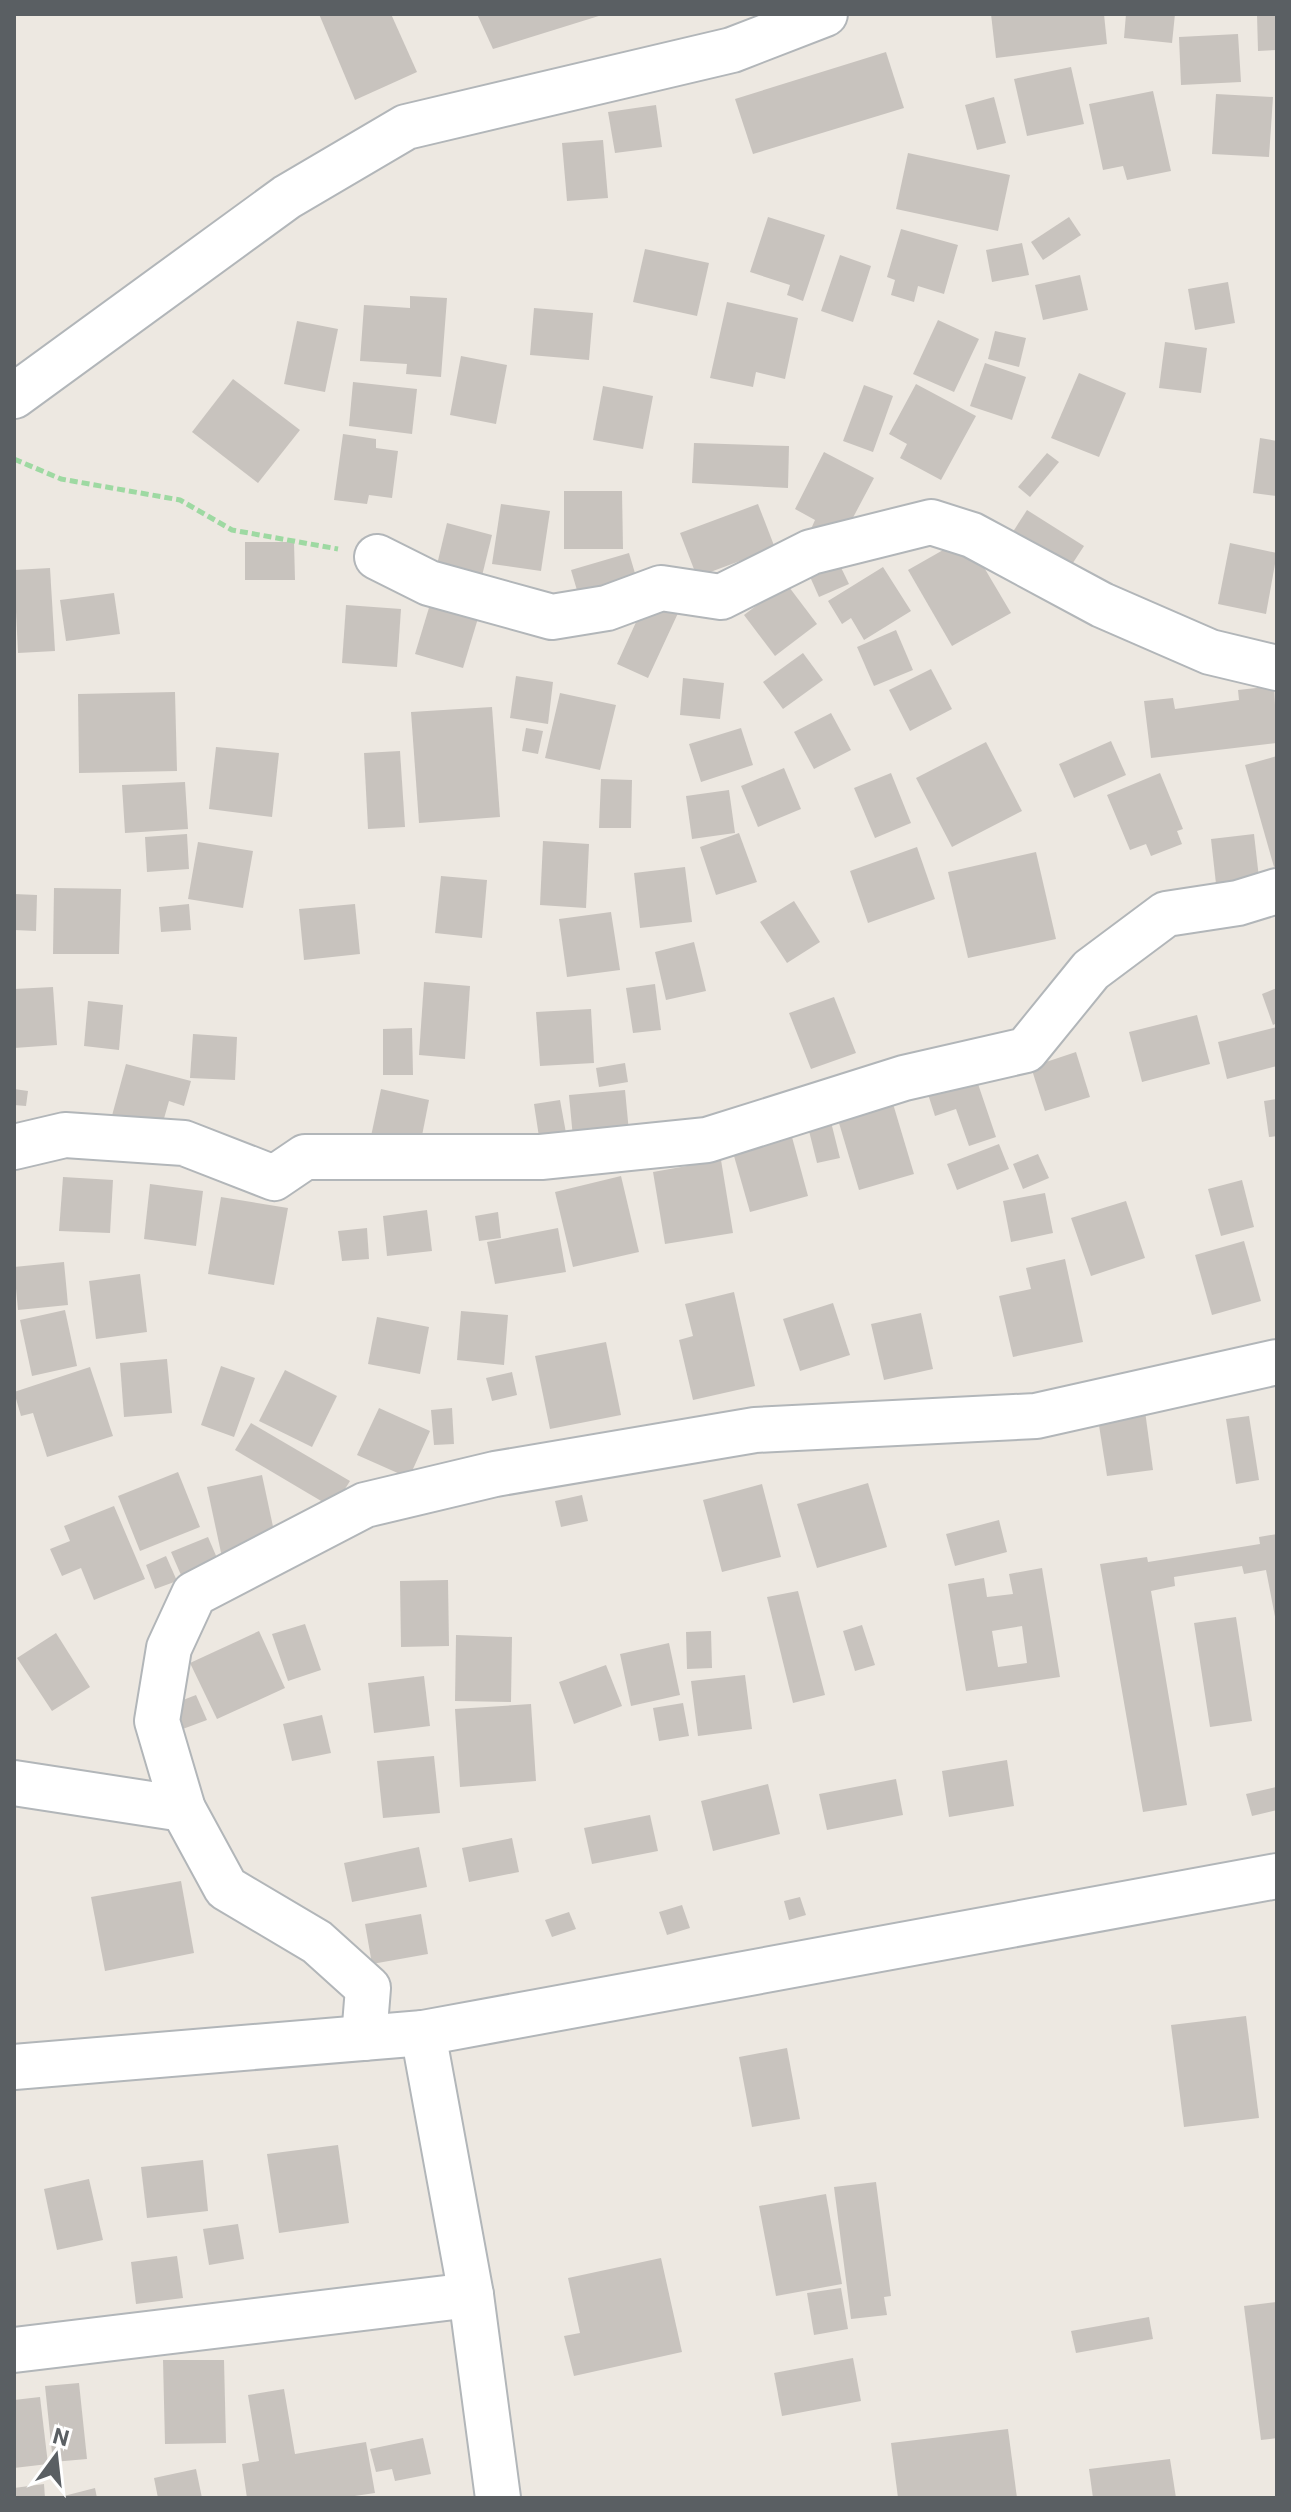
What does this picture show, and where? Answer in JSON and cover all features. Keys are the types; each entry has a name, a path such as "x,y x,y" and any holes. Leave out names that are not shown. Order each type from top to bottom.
{"street":[{"path":"14,396 287,197 406,127 732,50 825,14"},
{"path":"377,557 429,583 552,617 607,608 661,588 721,597 811,552 931,522 972,535 1102,605 1210,652 1277,668"},
{"path":"14,1147 65,1135 184,1143 274,1178 305,1157 541,1157 707,1140 904,1078 1026,1050 1091,970 1166,914 1238,903 1277,891"},
{"path":"364,2038 368,1988 317,1942 226,1888 183,1809 157,1721 169,1648 194,1594 365,1505 495,1474 755,1430 1036,1416 1277,1362"},
{"path":"14,1783 183,1809"},
{"path":"14,2067 423,2033 1277,1876"},
{"path":"423,2033 471,2295 498,2498"},
{"path":"14,2350 471,2295"}],"path":[{"path":"14,459 61,479 180,500 232,530 377,557"}],"building":[{"path":"319,14 391,14 417,72 355,100"},
{"path":"477,14 601,14 602,15 493,49"},
{"path":"991,14 1104,14 1107,44 996,58"},
{"path":"1126,14 1175,14 1172,43 1124,38"},
{"path":"1257,14 1277,14 1277,50 1258,51"},
{"path":"1238,34 1241,82 1181,85 1179,37"},
{"path":"886,52 904,108 753,154 735,99"},
{"path":"1071,67 1084,124 1027,136 1014,79"},
{"path":"1153,91 1171,171 1127,180 1123,166 1103,170 1089,104"},
{"path":"1216,94 1273,97 1269,157 1212,154"},
{"path":"994,97 1006,143 977,150 965,105"},
{"path":"656,105 662,147 615,153 608,112"},
{"path":"603,140 608,198 567,201 562,143"},
{"path":"908,153 1010,175 998,231 896,209"},
{"path":"768,217 825,235 803,301 787,295 790,285 750,272"},
{"path":"1069,217 1081,235 1043,260 1031,242"},
{"path":"901,229 958,245 944,294 918,286 914,302 891,295 895,280 887,277"},
{"path":"1022,243 1029,275 992,282 986,250"},
{"path":"645,249 709,263 697,316 633,302"},
{"path":"840,255 871,266 853,322 821,311"},
{"path":"1080,275 1088,310 1043,320 1035,285"},
{"path":"1228,282 1235,323 1195,330 1188,289"},
{"path":"410,296 447,298 441,377 406,374 407,364 360,361 364,305 410,308"},
{"path":"727,302 798,318 785,379 756,372 753,387 710,378"},
{"path":"534,308 593,313 589,360 530,355"},
{"path":"938,320 979,339 954,392 913,374"},
{"path":"297,321 338,329 325,392 284,384"},
{"path":"995,331 1026,338 1019,367 988,359"},
{"path":"1165,342 1207,348 1201,393 1159,388"},
{"path":"461,356 507,365 496,424 450,415"},
{"path":"985,363 1026,377 1012,420 970,406"},
{"path":"1079,373 1126,393 1099,457 1051,438"},
{"path":"233,379 300,430 258,483 192,432"},
{"path":"353,382 417,389 412,434 349,426"},
{"path":"916,384 976,416 941,480 900,458 907,444 889,434"},
{"path":"864,385 893,396 873,452 843,441"},
{"path":"603,386 653,396 643,449 593,440"},
{"path":"343,434 376,439 376,448 398,451 392,498 369,495 367,504 334,500"},
{"path":"1260,438 1277,441 1277,496 1253,493"},
{"path":"694,443 789,446 788,488 692,483"},
{"path":"824,452 874,478 839,544 811,529 815,520 795,509"},
{"path":"1047,453 1059,462 1030,497 1018,487"},
{"path":"564,491 622,491 623,549 564,549"},
{"path":"501,504 550,511 541,571 492,564"},
{"path":"758,504 775,548 697,577 680,533"},
{"path":"1027,510 1084,546 1063,578 1007,541"},
{"path":"447,523 492,535 480,584 435,573"},
{"path":"966,537 1011,613 952,646 908,570"},
{"path":"245,542 294,542 295,580 245,580"},
{"path":"1230,543 1277,553 1266,614 1218,604"},
{"path":"832,549 849,584 819,597 803,561"},
{"path":"629,553 637,580 579,597 571,570"},
{"path":"883,567 911,611 864,640 851,618 842,624 828,601"},
{"path":"50,568 55,651 18,653 14,570"},
{"path":"786,583 817,624 775,656 744,615"},
{"path":"114,593 120,634 66,641 60,600"},
{"path":"637,598 679,611 648,678 617,664 637,620"},
{"path":"431,601 479,615 463,668 415,654"},
{"path":"346,605 401,609 397,667 342,663"},
{"path":"896,630 913,670 874,686 857,647"},
{"path":"803,653 823,680 783,709 763,682"},
{"path":"931,669 952,709 910,731 889,690"},
{"path":"516,676 553,682 548,724 510,718"},
{"path":"683,678 724,683 720,719 680,715"},
{"path":"1274,686 1277,743 1151,758 1144,701 1173,698 1175,709 1239,700 1238,690"},
{"path":"175,692 177,771 79,773 78,694"},
{"path":"560,693 616,705 600,770 545,758"},
{"path":"492,707 500,817 419,823 411,712"},
{"path":"831,713 851,750 814,769 794,732"},
{"path":"526,728 543,731 538,754 522,751"},
{"path":"741,728 753,765 701,782 689,744"},
{"path":"1111,741 1126,775 1074,798 1059,764"},
{"path":"986,742 1022,811 952,847 916,778"},
{"path":"216,747 279,753 272,817 209,809"},
{"path":"400,751 405,827 368,829 364,753"},
{"path":"1277,756 1277,866 1274,867 1245,765"},
{"path":"784,768 801,809 758,827 741,786"},
{"path":"891,773 911,823 875,838 854,788"},
{"path":"1160,773 1183,829 1177,831 1182,844 1151,856 1146,844 1130,850 1107,795"},
{"path":"601,779 632,780 631,828 599,828"},
{"path":"185,782 188,829 125,833 122,785"},
{"path":"729,790 735,833 692,839 686,796"},
{"path":"739,833 757,882 716,895 700,847"},
{"path":"187,834 189,869 147,872 145,837"},
{"path":"1254,834 1259,878 1216,884 1211,839"},
{"path":"543,841 589,844 586,908 540,905"},
{"path":"198,842 253,851 243,908 188,899"},
{"path":"917,847 935,899 868,923 850,871"},
{"path":"1036,852 1056,939 968,958 948,872"},
{"path":"685,867 692,922 640,928 634,873"},
{"path":"441,876 487,880 482,938 435,933"},
{"path":"54,888 121,889 119,954 53,954"},
{"path":"14,894 37,895 36,931 14,930"},
{"path":"794,901 820,942 787,963 760,922"},
{"path":"189,904 191,930 161,932 159,907"},
{"path":"355,904 360,954 304,960 299,909"},
{"path":"611,912 620,970 567,977 559,919"},
{"path":"694,942 706,991 666,1000 655,952"},
{"path":"424,982 470,986 465,1059 419,1055"},
{"path":"655,984 661,1030 633,1033 626,988"},
{"path":"53,987 57,1045 14,1048 14,989"},
{"path":"1277,988 1277,1023 1273,1025 1262,994"},
{"path":"834,997 856,1053 811,1069 789,1013"},
{"path":"88,1001 123,1005 119,1050 84,1046"},
{"path":"591,1009 594,1063 540,1066 536,1012"},
{"path":"1197,1015 1210,1064 1142,1082 1129,1032"},
{"path":"1277,1027 1277,1066 1227,1079 1218,1042"},
{"path":"412,1028 413,1075 383,1075 383,1029"},
{"path":"193,1034 237,1037 235,1080 190,1078"},
{"path":"1076,1052 1090,1097 1045,1111 1031,1067"},
{"path":"625,1063 628,1082 599,1087 596,1068"},
{"path":"126,1064 191,1081 184,1106 169,1101 159,1136 110,1123"},
{"path":"975,1075 996,1137 969,1146 956,1109 935,1116 927,1091"},
{"path":"14,1089 28,1091 26,1106 14,1105"},
{"path":"381,1089 429,1100 419,1151 370,1141"},
{"path":"625,1090 629,1132 573,1138 569,1095"},
{"path":"891,1097 914,1174 859,1190 836,1113"},
{"path":"1277,1099 1277,1136 1269,1137 1264,1101"},
{"path":"560,1100 566,1133 539,1137 534,1104"},
{"path":"829,1114 840,1158 817,1163 806,1119"},
{"path":"789,1126 808,1196 750,1212 730,1142"},
{"path":"999,1144 1009,1169 957,1190 947,1164"},
{"path":"1038,1154 1049,1178 1023,1189 1013,1164"},
{"path":"721,1160 733,1233 665,1244 653,1172"},
{"path":"621,1176 639,1252 573,1267 555,1192"},
{"path":"63,1177 113,1180 110,1233 59,1231"},
{"path":"1242,1180 1254,1227 1221,1236 1208,1189"},
{"path":"150,1184 203,1191 196,1246 144,1239"},
{"path":"1045,1193 1053,1233 1011,1242 1003,1201"},
{"path":"221,1197 288,1208 274,1285 208,1274"},
{"path":"1126,1201 1145,1258 1091,1276 1071,1218"},
{"path":"427,1210 432,1251 387,1256 383,1216"},
{"path":"498,1212 501,1238 479,1241 475,1216"},
{"path":"367,1228 369,1259 342,1261 338,1231"},
{"path":"558,1228 566,1272 495,1284 487,1242"},
{"path":"1244,1241 1261,1301 1212,1315 1195,1255"},
{"path":"1065,1259 1083,1342 1013,1357 999,1296 1031,1289 1026,1268"},
{"path":"64,1262 68,1305 18,1310 14,1267"},
{"path":"140,1274 147,1332 96,1339 89,1281"},
{"path":"734,1292 755,1386 693,1400 679,1340 693,1336 685,1304"},
{"path":"833,1303 850,1355 800,1371 783,1319"},
{"path":"65,1310 77,1366 32,1376 20,1320"},
{"path":"461,1311 508,1315 504,1365 457,1360"},
{"path":"921,1313 933,1369 884,1380 871,1324"},
{"path":"377,1317 429,1327 420,1374 368,1364"},
{"path":"606,1342 621,1415 550,1429 535,1356"},
{"path":"167,1359 172,1413 124,1417 120,1363"},
{"path":"221,1366 255,1378 234,1437 201,1425"},
{"path":"90,1367 113,1436 47,1457 33,1413 21,1416 14,1392"},
{"path":"285,1370 337,1396 312,1447 259,1421"},
{"path":"512,1372 517,1395 492,1401 486,1378"},
{"path":"379,1408 430,1431 409,1478 357,1455"},
{"path":"452,1408 454,1444 434,1445 431,1410"},
{"path":"1145,1411 1153,1470 1107,1476 1098,1419"},
{"path":"1249,1416 1259,1480 1236,1484 1226,1419"},
{"path":"251,1423 350,1481 333,1508 235,1450"},
{"path":"178,1472 200,1527 140,1551 118,1496"},
{"path":"262,1475 278,1550 223,1562 207,1487"},
{"path":"868,1483 887,1547 817,1568 797,1504"},
{"path":"762,1484 781,1557 722,1572 703,1500"},
{"path":"582,1495 588,1521 561,1527 555,1501"},
{"path":"114,1506 145,1579 94,1600 81,1568 62,1576 50,1549 70,1541 64,1526"},
{"path":"999,1520 1007,1552 955,1566 946,1534"},
{"path":"1277,1534 1277,1627 1266,1570 1244,1574 1242,1566 1174,1577 1175,1586 1151,1591 1187,1805 1143,1812 1100,1564 1147,1557 1148,1562 1260,1544 1259,1537"},
{"path":"208,1537 220,1565 184,1582 171,1552"},
{"path":"166,1556 177,1581 155,1589 146,1565"},
{"path":"1042,1568 1060,1677 966,1691 948,1584 984,1578 987,1597 1013,1594 1009,1574","holes":["1022,1626 1027,1663 998,1667 992,1631"]},
{"path":"448,1580 449,1646 401,1647 400,1581"},
{"path":"798,1591 825,1695 793,1703 767,1597"},
{"path":"1236,1617 1252,1721 1210,1727 1194,1623"},
{"path":"305,1624 321,1670 288,1681 272,1634"},
{"path":"862,1625 875,1665 855,1671 843,1631"},
{"path":"259,1631 285,1688 217,1719 190,1663"},
{"path":"711,1631 712,1668 687,1669 686,1632"},
{"path":"56,1633 90,1687 52,1711 17,1658"},
{"path":"456,1635 512,1637 511,1702 455,1701"},
{"path":"669,1643 680,1695 631,1706 620,1654"},
{"path":"606,1665 622,1706 574,1724 559,1682"},
{"path":"745,1675 752,1729 698,1736 691,1681"},
{"path":"424,1676 430,1726 374,1733 368,1683"},
{"path":"196,1695 207,1720 180,1730 170,1705"},
{"path":"683,1703 689,1736 659,1741 653,1708"},
{"path":"531,1704 536,1781 460,1787 455,1709"},
{"path":"322,1715 331,1753 292,1761 283,1724"},
{"path":"434,1756 440,1813 383,1818 377,1761"},
{"path":"1007,1760 1014,1806 949,1817 942,1771"},
{"path":"896,1779 903,1815 827,1830 819,1794"},
{"path":"768,1784 780,1834 713,1851 701,1801"},
{"path":"1276,1787 1277,1810 1252,1816 1246,1794"},
{"path":"650,1815 658,1851 592,1864 584,1828"},
{"path":"512,1838 519,1872 469,1882 462,1848"},
{"path":"419,1847 427,1887 352,1902 344,1863"},
{"path":"181,1881 194,1953 105,1971 91,1897"},
{"path":"800,1897 806,1915 789,1920 784,1901"},
{"path":"682,1905 690,1928 667,1935 659,1912"},
{"path":"569,1912 576,1929 552,1937 545,1920"},
{"path":"421,1914 428,1954 372,1964 365,1924"},
{"path":"1246,2016 1259,2118 1184,2127 1171,2025"},
{"path":"787,2048 800,2119 752,2127 739,2057"},
{"path":"338,2145 349,2223 279,2233 267,2154"},
{"path":"203,2160 208,2211 147,2218 141,2167"},
{"path":"89,2179 103,2240 57,2250 44,2189"},
{"path":"876,2182 891,2296 884,2297 887,2315 851,2319 834,2187"},
{"path":"826,2194 842,2284 776,2296 759,2206"},
{"path":"238,2224 244,2259 209,2265 203,2229"},
{"path":"177,2256 183,2298 136,2304 131,2262"},
{"path":"661,2258 682,2352 574,2376 564,2336 580,2333 568,2278"},
{"path":"841,2288 848,2329 814,2335 807,2293"},
{"path":"1277,2302 1277,2438 1261,2440 1244,2306"},
{"path":"1149,2317 1153,2339 1076,2353 1071,2331"},
{"path":"853,2358 861,2401 782,2416 774,2373"},
{"path":"163,2360 224,2360 226,2443 165,2444"},
{"path":"79,2383 87,2459 53,2462 45,2386"},
{"path":"284,2389 295,2454 366,2442 375,2493 341,2498 247,2498 242,2464 259,2461 248,2395"},
{"path":"40,2397 48,2464 14,2468 14,2400"},
{"path":"1008,2429 1017,2498 898,2498 891,2443"},
{"path":"423,2438 431,2474 395,2481 392,2469 376,2472 370,2449"},
{"path":"1170,2459 1176,2498 1093,2498 1089,2469"},
{"path":"196,2469 202,2498 158,2498 154,2478"},
{"path":"44,2484 45,2498 14,2498 14,2488"},
{"path":"95,2488 97,2498 60,2498 60,2497"}]}
